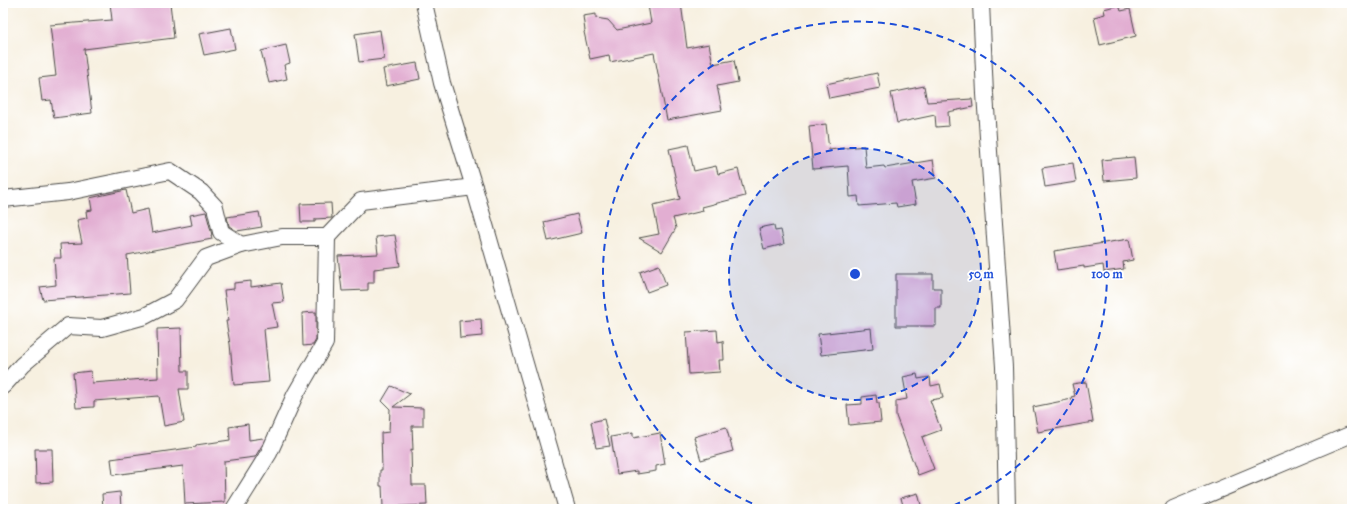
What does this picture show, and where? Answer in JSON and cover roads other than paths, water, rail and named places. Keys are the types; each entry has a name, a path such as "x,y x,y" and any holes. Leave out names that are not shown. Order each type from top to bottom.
{"street":[{"path":"424,3 442,83 474,187 567,509"},
{"path":"981,3 985,94 1004,367 1007,509"},
{"path":"3,199 68,192 170,171 201,192 215,207 221,232 241,245"},
{"path":"234,509 270,453 294,395 325,343 327,237 361,201 474,187"},
{"path":"3,386 22,365 68,326 102,328 145,316 175,300 206,258 241,245 282,237 327,237"},
{"path":"1173,509 1352,434"}]}
